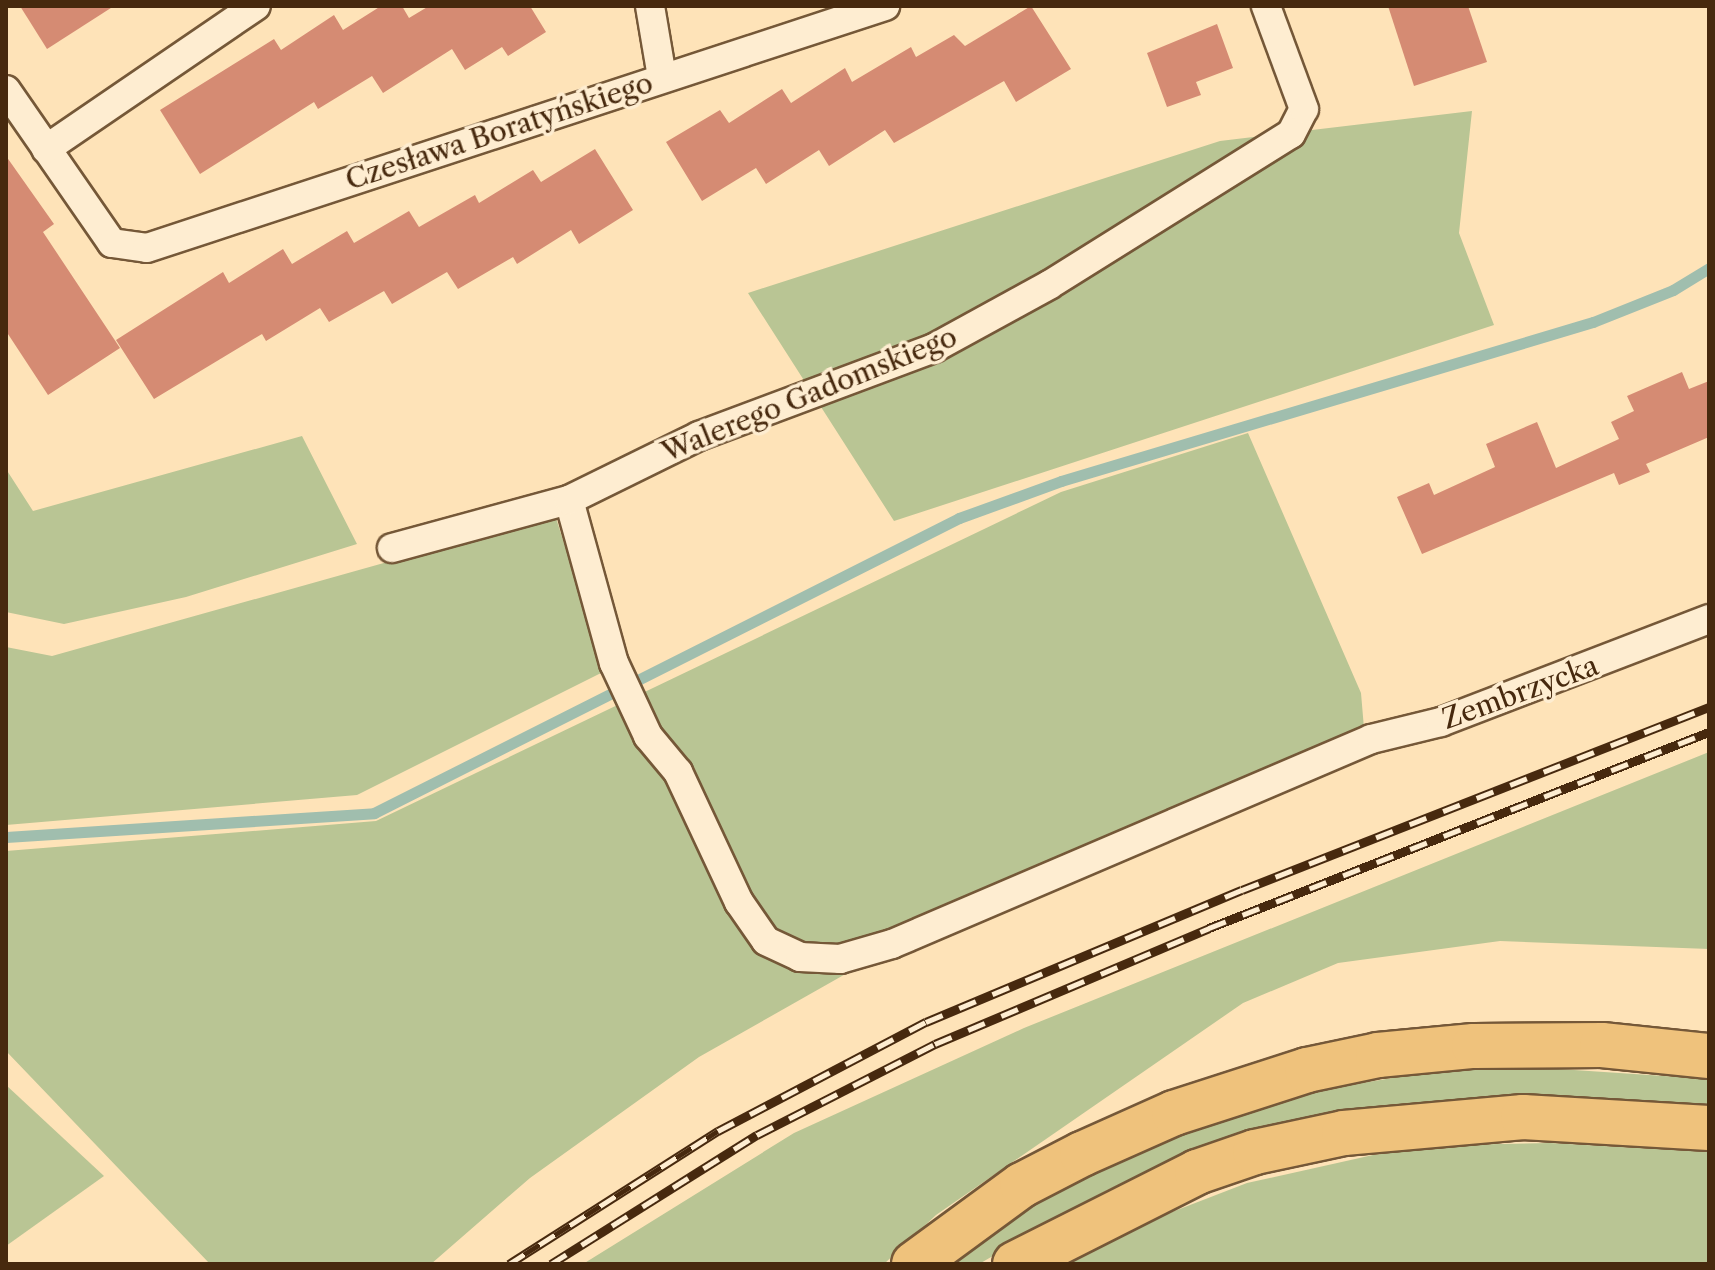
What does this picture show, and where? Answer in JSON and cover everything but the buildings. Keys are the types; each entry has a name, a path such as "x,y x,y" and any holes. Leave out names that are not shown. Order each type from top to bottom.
{"highway":[{"path":"914,1264 1022,1185 1082,1154 1174,1113 1307,1070 1378,1055 1474,1046 1602,1045 1709,1056"},
{"path":"1015,1264 1197,1172 1255,1152 1344,1133 1523,1117 1709,1128"}],"street":[{"path":"6,90 46,149 256,6"},
{"path":"650,6 662,77"},
{"name":"Czesława Boratyńskiego","path":"46,149 112,243 147,248 885,6"},
{"name":"Walerego Gadomskiego","path":"392,548 569,500 699,436 934,348 1049,285 1291,134 1304,109 1266,6"},
{"name":"Zembrzycka","path":"569,500 614,663 633,707 648,736 678,772 739,902 766,941 800,957 840,959 892,944 1371,739 1441,722 1709,619"}],"green space":[{"path":"1472,111 1459,233 1494,325 894,521 748,293 1220,141"},
{"path":"1248,433 1361,693 1365,740 872,959 699,1057 530,1178 431,1264 210,1264 6,1051 6,851 376,821 1061,492"},
{"path":"302,436 357,544 186,597 64,624 6,612 6,469 33,511"},
{"path":"555,515 605,671 357,795 6,825 6,647 52,656"},
{"path":"1709,752 1709,949 1500,941 1338,963 1243,1003 936,1215 884,1264 583,1264 794,1133 1024,1028"},
{"path":"1544,1068 1709,1079 1709,1107 1509,1097 1434,1101 1317,1118 1177,1159 1107,1190 979,1264 946,1264 1006,1219 1122,1154 1277,1097 1447,1069"},
{"path":"6,1085 104,1176 6,1246"},
{"path":"1550,1143 1709,1152 1709,1264 1067,1264 1159,1217 1247,1183 1373,1155 1451,1145"}],"waterway":[{"path":"6,837 374,813 959,518 1061,481 1593,322 1673,290 1709,268"}],"railway":[{"path":"509,1264 718,1131 926,1022 1242,890 1709,707"},
{"path":"551,1264 757,1135 935,1044 1209,928 1709,732"}]}
